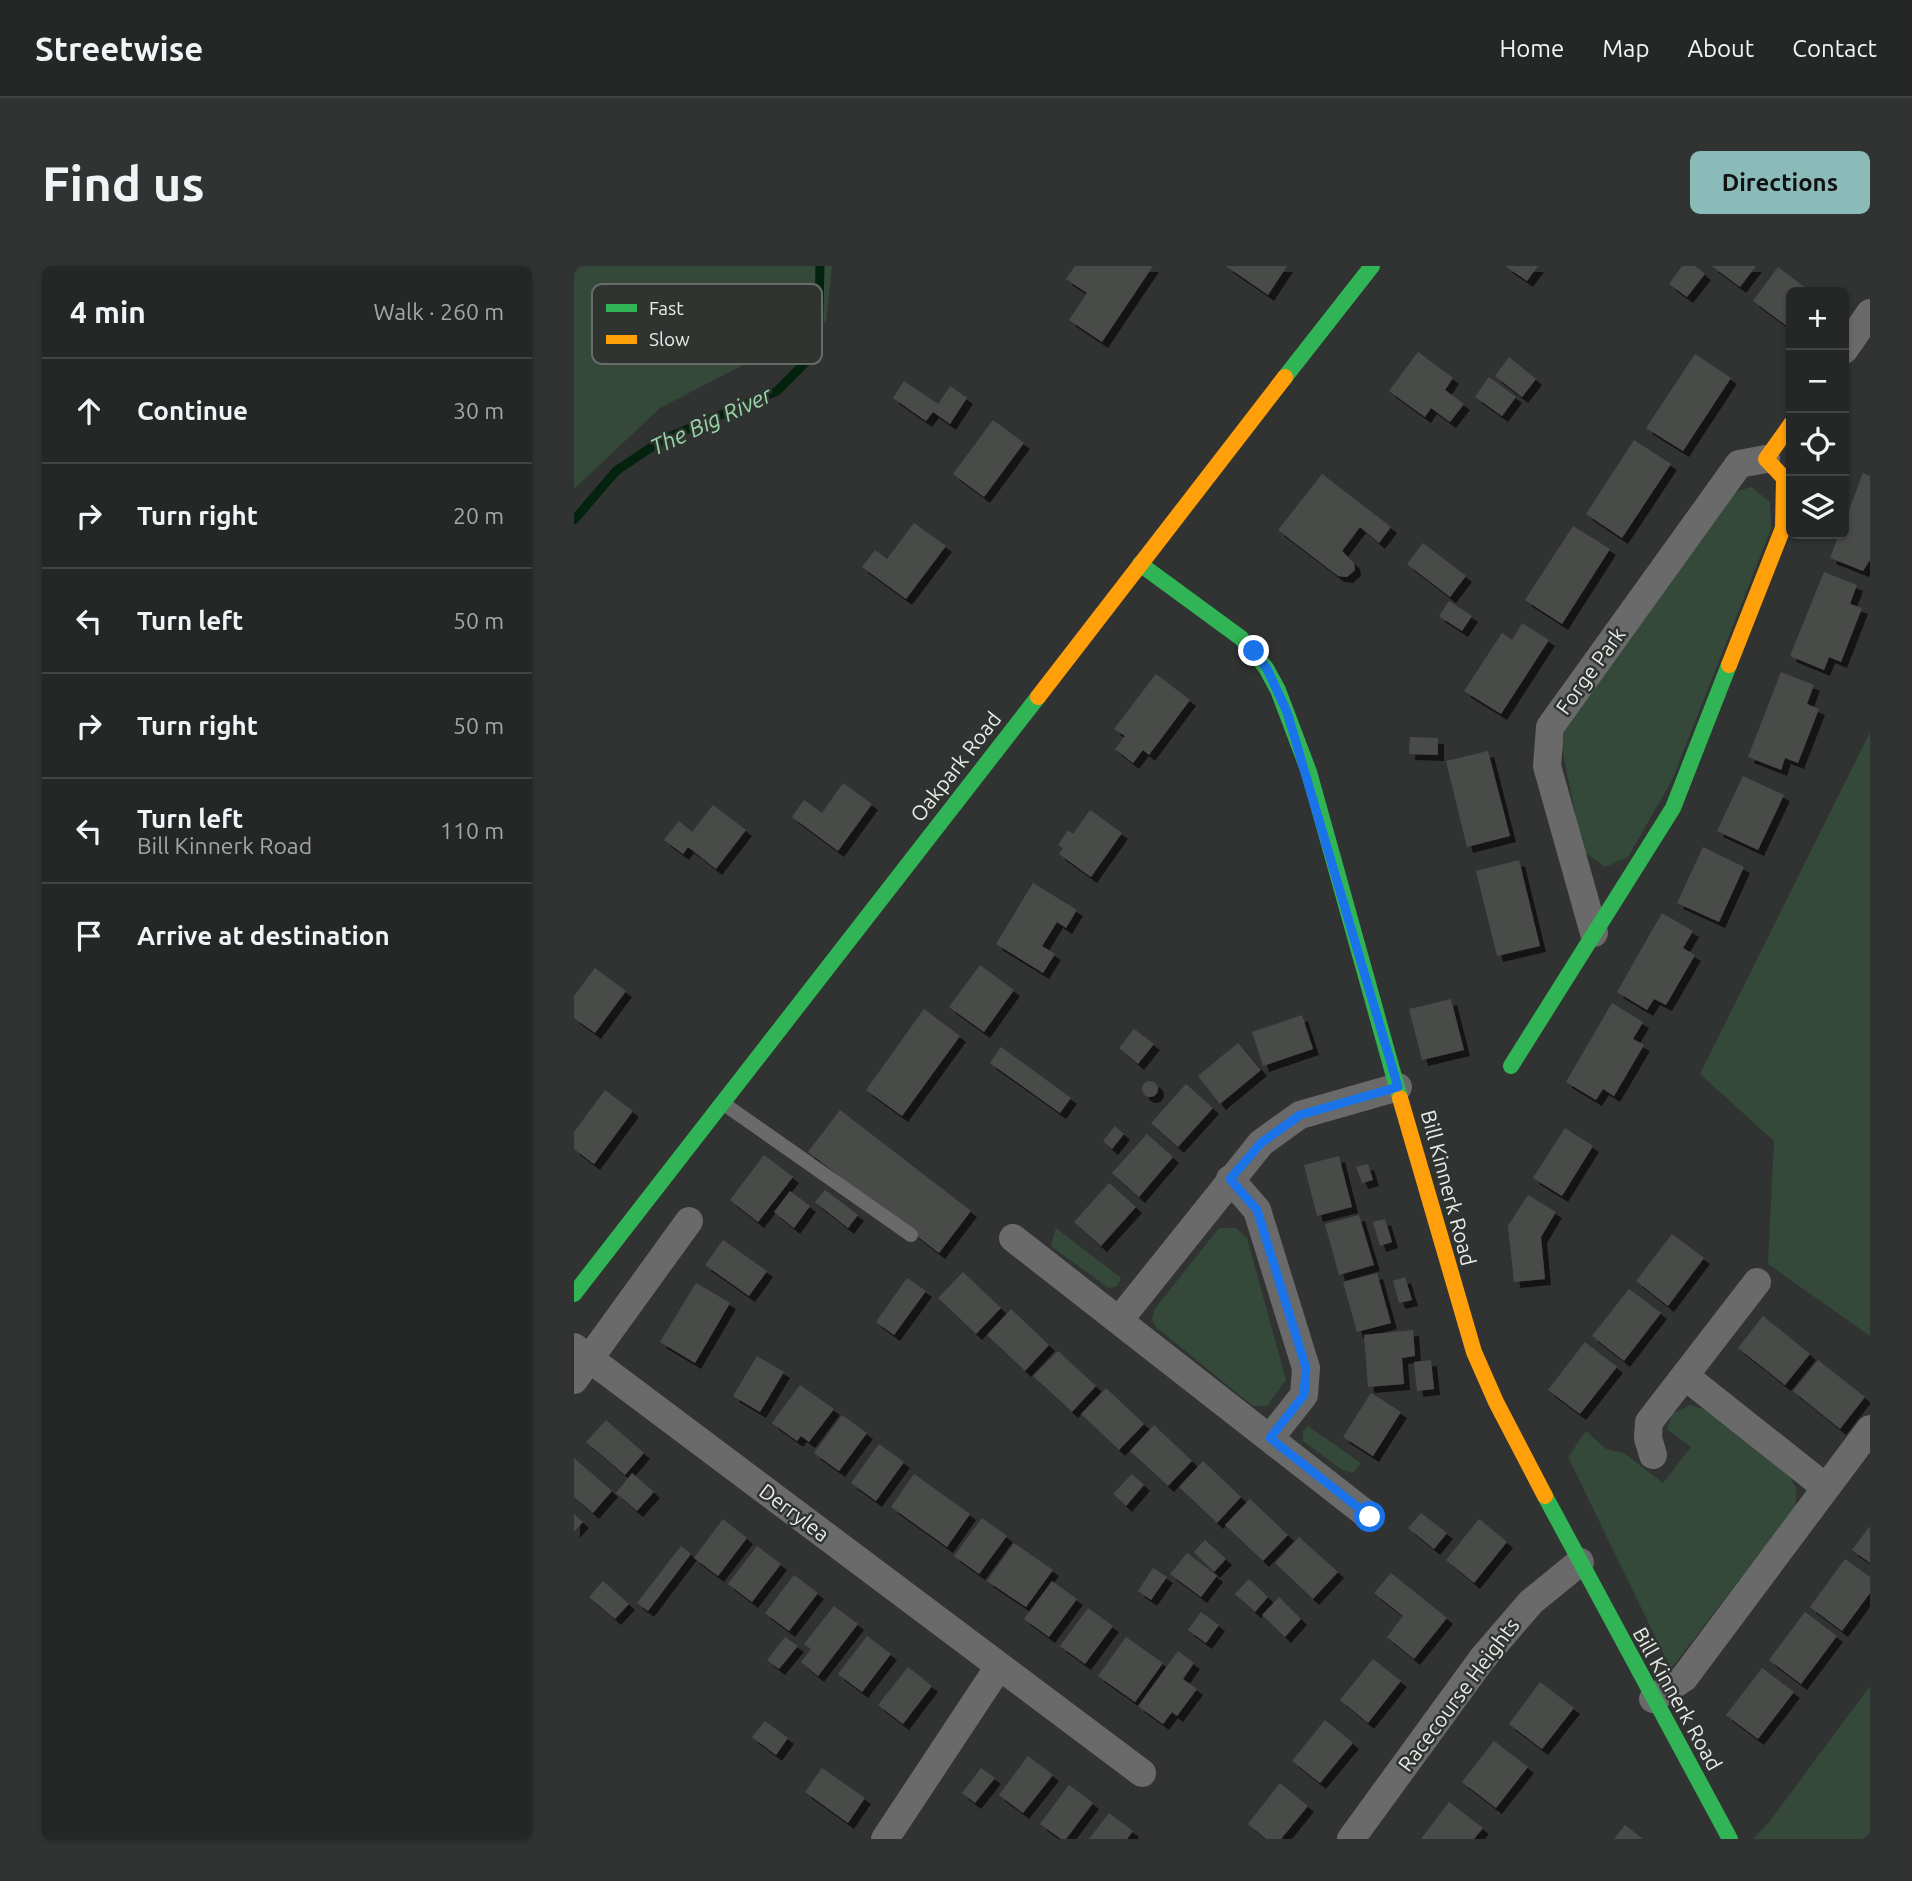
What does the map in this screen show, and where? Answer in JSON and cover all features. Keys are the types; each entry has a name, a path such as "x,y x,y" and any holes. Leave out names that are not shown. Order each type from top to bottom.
{"street":[{"name":"Oakpark Road","path":"574,1294 1372,266"},
{"path":"1849,343 1870,313"},
{"path":"1511,1066 1673,808 1783,528 1784,478 1766,459 1786,431"},
{"name":"Forge Park","path":"1594,933 1547,766 1550,727 1739,464 1766,459"},
{"name":"Bill Kinnerk Road","path":"1140,564 1254,651 1267,669 1287,712 1317,804 1474,1352 1496,1402 1729,1838"},
{"path":"1120,1320 1261,1143 1300,1115 1398,1087"},
{"path":"1230,1179 1257,1210 1306,1368 1304,1395 1270,1438"},
{"name":"Derrylea","path":"689,1221 579,1361 1142,1773"},
{"path":"1013,1238 1370,1517"},
{"path":"1653,1455 1648,1438 1648,1422 1757,1282"},
{"path":"1685,1376 1825,1487"},
{"path":"1653,1699 1684,1678 1870,1429"},
{"name":"Racecourse Heights","path":"1350,1839 1482,1660 1531,1602 1580,1562"},
{"path":"885,1839 998,1668"}],"lane":[{"path":"723,1103 911,1235"}],"green space":[{"path":"574,266 832,266 826,322 822,324 822,284 592,284 592,364 745,364 660,408 574,489"},
{"path":"1751,487 1770,502 1771,529 1672,780 1628,857 1605,867 1583,851 1562,749 1565,729 1735,492"},
{"path":"1870,732 1870,1336 1768,1264 1774,1141 1700,1074"},
{"path":"1056,1228 1121,1278 1117,1286 1109,1288 1051,1246"},
{"path":"1219,1228 1236,1228 1247,1238 1286,1380 1267,1406 1253,1406 1156,1327 1152,1320 1154,1310"},
{"path":"1690,1405 1713,1412 1787,1472 1796,1488 1796,1506 1671,1669 1568,1457 1586,1431 1606,1449 1624,1453 1663,1483 1691,1447 1667,1429 1672,1414"},
{"path":"1308,1426 1361,1463 1353,1473 1342,1470 1303,1441 1303,1431"},
{"path":"1870,1686 1870,1839 1753,1839 1770,1821"}],"building":[{"path":"1075,266 1153,266 1102,342 1069,320 1087,293 1066,279"},
{"path":"1226,266 1287,266 1268,295"},
{"path":"1505,266 1538,266 1527,281"},
{"path":"1682,266 1695,266 1705,274 1687,297 1669,284"},
{"path":"1712,266 1756,266 1740,287"},
{"path":"1778,267 1804,287 1786,287 1786,325 1753,301"},
{"path":"1418,352 1453,378 1445,390 1464,404 1450,422 1431,408 1425,417 1389,391"},
{"path":"1695,354 1731,378 1683,451 1646,428"},
{"path":"1509,357 1536,379 1522,397 1495,376"},
{"path":"1489,377 1516,397 1502,416 1475,397"},
{"path":"904,381 938,404 950,386 967,398 950,424 933,412 926,421 893,398"},
{"path":"993,420 1024,443 984,497 953,474"},
{"path":"1634,440 1671,464 1622,538 1586,514"},
{"path":"1863,473 1870,476 1870,560 1863,571 1830,558 1837,539 1849,539 1849,510"},
{"path":"1322,474 1391,527 1379,543 1360,527 1342,551 1354,563 1355,570 1347,577 1338,576 1278,530"},
{"path":"914,523 946,546 906,599 862,567 875,550 887,559"},
{"path":"1573,526 1610,549 1562,624 1525,600"},
{"path":"1423,543 1466,576 1450,597 1407,564"},
{"path":"1824,572 1857,585 1850,604 1862,608 1841,662 1829,657 1824,670 1790,656"},
{"path":"1449,601 1472,616 1462,631 1439,616"},
{"path":"1522,623 1549,640 1501,714 1464,691 1502,633 1512,640"},
{"path":"1781,672 1814,685 1807,704 1819,709 1798,763 1785,758 1781,770 1748,757"},
{"path":"1156,674 1190,700 1149,755 1143,750 1133,763 1115,749 1125,736 1114,729"},
{"path":"1410,737 1438,738 1438,755 1409,754"},
{"path":"1488,751 1510,836 1467,847 1446,761"},
{"path":"1743,776 1784,795 1758,850 1717,831"},
{"path":"843,783 872,804 838,851 792,817 804,800 822,813"},
{"path":"713,805 746,830 716,869 688,847 683,854 664,840 679,821 692,832"},
{"path":"1090,810 1122,833 1091,877 1059,854 1063,848 1058,845 1068,830 1073,834"},
{"path":"1703,847 1744,867 1719,922 1677,903"},
{"path":"1519,860 1540,946 1497,956 1476,871"},
{"path":"1033,883 1077,910 1066,928 1057,922 1042,946 1055,954 1043,973 996,944"},
{"path":"1662,913 1693,931 1683,948 1695,955 1666,1005 1654,999 1647,1010 1617,992"},
{"path":"980,965 1014,990 984,1032 949,1007"},
{"path":"595,968 626,991 595,1033 574,1018 574,996"},
{"path":"1451,999 1464,1050 1422,1060 1409,1009"},
{"path":"1612,1003 1643,1022 1633,1039 1644,1045 1614,1096 1603,1089 1596,1100 1566,1082"},
{"path":"924,1009 960,1036 902,1116 866,1090"},
{"path":"1302,1015 1313,1049 1263,1066 1252,1032"},
{"path":"1134,1029 1154,1044 1138,1064 1119,1048"},
{"path":"1238,1043 1261,1070 1220,1104 1198,1076"},
{"path":"1001,1047 1071,1098 1060,1113 990,1063"},
{"path":"1147,1081 1153,1081 1158,1089 1156,1095 1147,1097 1142,1092 1142,1086"},
{"path":"1186,1084 1213,1108 1178,1147 1151,1123"},
{"path":"605,1090 633,1111 594,1164 574,1149 574,1132"},
{"path":"840,1110 971,1211 939,1253 808,1152"},
{"path":"1115,1126 1124,1134 1112,1149 1103,1141"},
{"path":"1565,1128 1593,1146 1562,1196 1533,1178"},
{"path":"1147,1134 1173,1157 1139,1197 1112,1173"},
{"path":"764,1155 793,1177 758,1222 730,1200"},
{"path":"1339,1156 1352,1207 1317,1216 1304,1165"},
{"path":"1368,1164 1373,1180 1362,1183 1356,1167"},
{"path":"1109,1183 1136,1207 1101,1246 1074,1222"},
{"path":"825,1190 858,1215 848,1228 815,1202"},
{"path":"790,1191 810,1206 794,1228 774,1212"},
{"path":"1528,1195 1556,1212 1541,1237 1545,1279 1514,1282 1508,1226"},
{"path":"1359,1215 1374,1265 1339,1275 1325,1224"},
{"path":"1385,1219 1392,1242 1380,1246 1373,1222"},
{"path":"1672,1234 1704,1258 1668,1306 1636,1281"},
{"path":"723,1240 767,1271 749,1296 705,1265"},
{"path":"963,1272 1001,1308 976,1334 938,1298"},
{"path":"1377,1273 1391,1323 1357,1332 1343,1282"},
{"path":"1405,1277 1412,1300 1399,1303 1393,1281"},
{"path":"907,1278 926,1291 894,1335 876,1322"},
{"path":"696,1283 730,1303 695,1363 660,1342"},
{"path":"1629,1289 1661,1313 1624,1361 1592,1336"},
{"path":"1011,1309 1049,1345 1025,1371 987,1335"},
{"path":"1763,1316 1810,1354 1785,1385 1738,1348"},
{"path":"1413,1330 1415,1356 1402,1358 1404,1384 1368,1387 1364,1335"},
{"path":"1585,1342 1617,1367 1580,1414 1548,1390"},
{"path":"1058,1351 1096,1386 1072,1412 1033,1376"},
{"path":"757,1356 784,1372 760,1412 733,1396"},
{"path":"1431,1360 1434,1389 1417,1391 1414,1362"},
{"path":"1818,1360 1865,1397 1840,1429 1793,1391"},
{"path":"800,1385 834,1409 809,1442 801,1436 797,1441 772,1423"},
{"path":"1106,1388 1144,1424 1119,1450 1081,1414"},
{"path":"1371,1393 1401,1412 1373,1456 1343,1437"},
{"path":"842,1415 867,1433 839,1471 814,1453"},
{"path":"606,1420 644,1453 625,1475 586,1442"},
{"path":"1154,1425 1192,1461 1168,1486 1130,1451"},
{"path":"879,1444 904,1462 876,1501 851,1483"},
{"path":"574,1458 612,1491 593,1513 574,1497"},
{"path":"1203,1461 1241,1497 1217,1523 1179,1487"},
{"path":"632,1473 654,1492 637,1511 616,1493"},
{"path":"914,1474 970,1514 947,1547 891,1507"},
{"path":"1132,1474 1144,1485 1126,1506 1113,1494"},
{"path":"1250,1499 1288,1535 1263,1561 1225,1525"},
{"path":"1421,1513 1447,1533 1434,1549 1408,1528"},
{"path":"574,1514 583,1522 574,1532"},
{"path":"982,1518 1007,1536 979,1574 954,1556"},
{"path":"723,1519 747,1538 718,1576 694,1558"},
{"path":"1479,1519 1507,1542 1474,1583 1446,1560"},
{"path":"1870,1526 1870,1563 1852,1550"},
{"path":"1299,1537 1338,1572 1313,1599 1275,1563"},
{"path":"1205,1540 1226,1559 1214,1572 1194,1552"},
{"path":"1014,1543 1053,1570 1026,1607 987,1581"},
{"path":"681,1546 691,1554 648,1611 637,1603"},
{"path":"757,1546 781,1564 752,1602 728,1584"},
{"path":"1187,1553 1217,1576 1201,1597 1170,1574"},
{"path":"1845,1559 1870,1577 1870,1593 1842,1631 1810,1607"},
{"path":"1153,1568 1167,1577 1151,1600 1138,1591"},
{"path":"1391,1573 1447,1618 1414,1659 1387,1637 1403,1616 1374,1593"},
{"path":"794,1575 818,1593 789,1631 765,1613"},
{"path":"1249,1579 1268,1597 1255,1612 1235,1594"},
{"path":"603,1581 629,1604 615,1619 589,1597"},
{"path":"1052,1581 1077,1599 1049,1637 1024,1619"},
{"path":"1279,1597 1301,1619 1285,1637 1262,1615"},
{"path":"834,1606 858,1624 818,1676 801,1662 811,1649 804,1644"},
{"path":"1088,1608 1113,1626 1085,1664 1060,1646"},
{"path":"1201,1612 1219,1625 1206,1643 1188,1630"},
{"path":"1805,1612 1837,1636 1801,1684 1769,1660"},
{"path":"867,1636 891,1654 862,1692 838,1674"},
{"path":"785,1637 798,1646 779,1669 767,1660"},
{"path":"1126,1637 1163,1663 1135,1702 1098,1676"},
{"path":"1178,1651 1194,1663 1183,1679 1197,1689 1177,1716 1172,1712 1163,1724 1138,1706"},
{"path":"1373,1659 1401,1681 1368,1723 1340,1700"},
{"path":"908,1667 932,1686 903,1724 878,1705"},
{"path":"1762,1668 1794,1692 1758,1739 1726,1715"},
{"path":"1540,1682 1574,1708 1542,1749 1509,1724"},
{"path":"1325,1720 1353,1743 1320,1783 1292,1761"},
{"path":"765,1721 788,1738 776,1755 752,1737"},
{"path":"1494,1741 1528,1767 1496,1808 1462,1782"},
{"path":"1028,1756 1053,1775 1023,1813 999,1795"},
{"path":"822,1768 865,1798 848,1823 805,1792"},
{"path":"981,1768 995,1778 975,1803 962,1793"},
{"path":"1280,1783 1308,1806 1281,1839 1266,1839 1248,1824"},
{"path":"1069,1785 1093,1803 1066,1839 1061,1839 1040,1824"},
{"path":"1449,1802 1483,1828 1474,1839 1421,1839"},
{"path":"1109,1813 1133,1831 1127,1839 1089,1839"},
{"path":"1625,1825 1643,1839 1614,1839"}],"waterway":[{"name":"The Big River","path":"820,266 820,284"},
{"name":"The Big River","path":"574,520 616,471 662,440 777,391 804,364"}],"traffic: fast":[{"path":"1285,377 1372,266"},
{"path":"1140,564 1241,638 1266,668 1278,690 1309,772 1400,1098"},
{"path":"1511,1066 1673,808 1729,665"},
{"path":"574,1294 1038,697"},
{"path":"1545,1496 1730,1839"}],"traffic: slow":[{"path":"1038,697 1285,377"},
{"path":"1729,665 1783,528 1784,478 1766,459 1786,431"},
{"path":"1400,1098 1474,1352 1496,1402 1545,1496"}],"route":[{"path":"1254,651 1267,669 1287,712 1317,804 1398,1087 1300,1115 1261,1143 1230,1179 1257,1210 1306,1368 1304,1395 1270,1438 1370,1517"}]}
